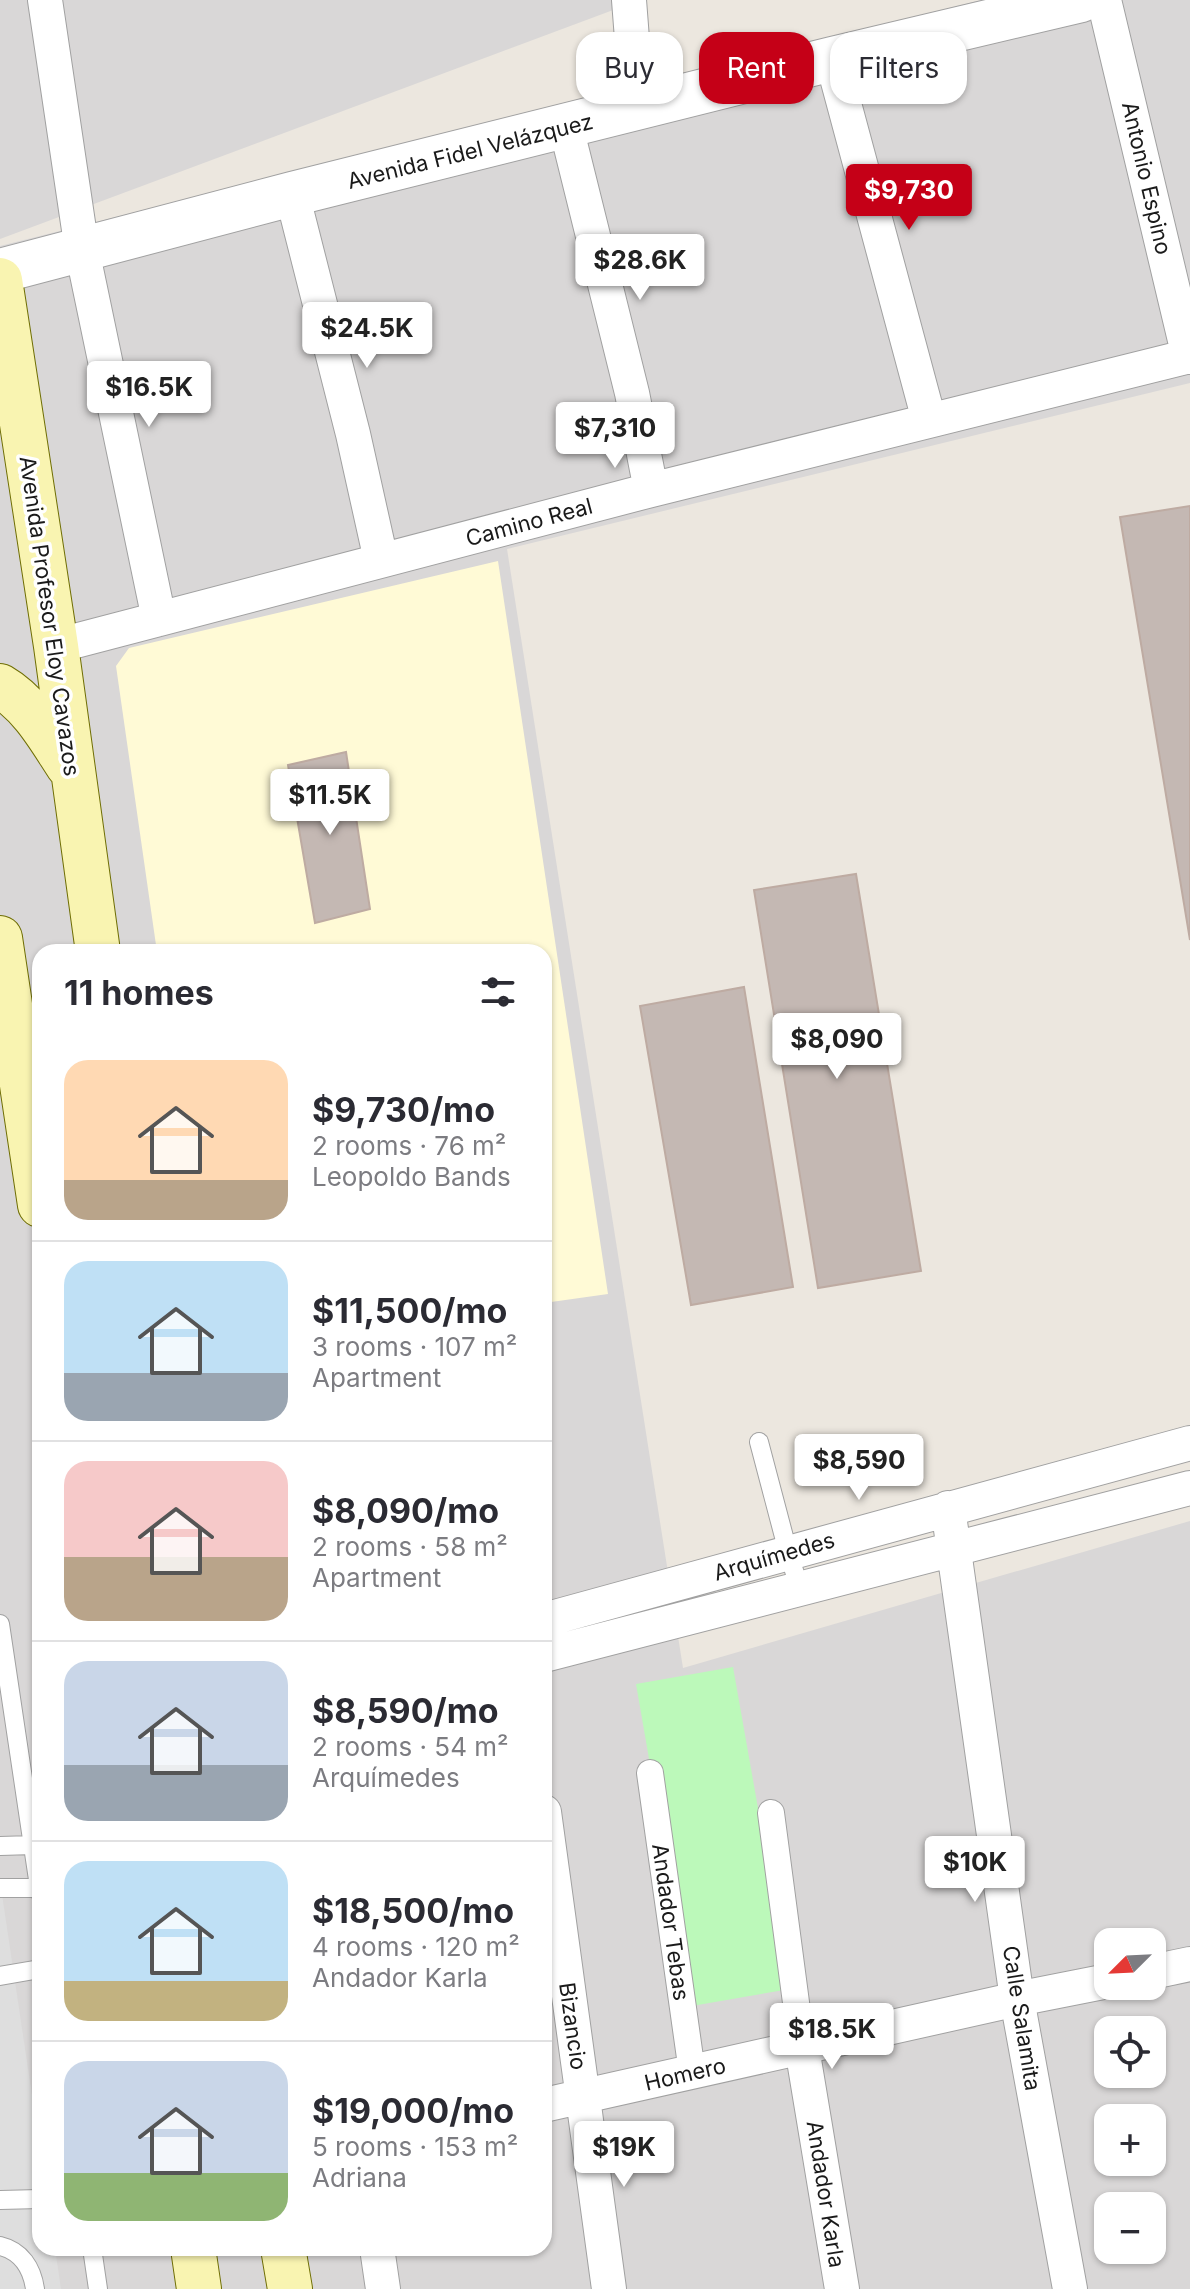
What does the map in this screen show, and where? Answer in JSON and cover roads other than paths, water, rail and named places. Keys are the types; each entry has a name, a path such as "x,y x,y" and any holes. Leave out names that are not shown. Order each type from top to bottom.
{"main road":[{"name":"Avenida Profesor Eloy Cavazos","path":"0,280 56,646 97,944"},
{"path":"0,686 15,695 40,723 74,775"},
{"path":"0,938 32,1152"},
{"path":"194,2256 199,2289"},
{"path":"284,2256 290,2289"}],"street":[{"path":"45,0 82,250 159,619"},
{"path":"629,0 634,65 632,111"},
{"name":"Avenida Fidel Velázquez","path":"946,32 1081,0"},
{"name":"Antonio Espino","path":"1104,0 1190,356"},
{"name":"Avenida Fidel Velázquez","path":"0,271 292,194 830,60"},
{"path":"844,104 929,420"},
{"path":"566,127 632,393 651,490"},
{"path":"292,194 353,434 381,560"},
{"name":"Camino Real","path":"56,646 651,490 1190,356"},
{"name":"Arquímedes","path":"552,1618 1190,1443"},
{"name":"Arquímedes","path":"552,1653 1190,1488"},
{"name":"Calle Salamita","path":"948,1508 1017,1999 1070,2289"},
{"name":"Andador Tebas","path":"650,1773 692,2072"},
{"name":"Andador Karla","path":"771,1813 802,2048 842,2289"},
{"name":"Bizancio","path":"552,1872 609,2289"},
{"path":"1166,1969 1190,1964"},
{"name":"Homero","path":"552,2103 1094,1984"},
{"path":"378,2256 383,2289"}],"lane":[{"path":"759,1442 800,1589"},
{"path":"0,1624 32,1838"},
{"path":"0,1846 32,1845"},
{"path":"0,1888 32,1890"},
{"path":"0,1976 32,1970"},
{"path":"0,2200 32,2199"},
{"path":"0,2246 10,2248 27,2265 35,2289"},
{"path":"93,2256 98,2289"}]}
